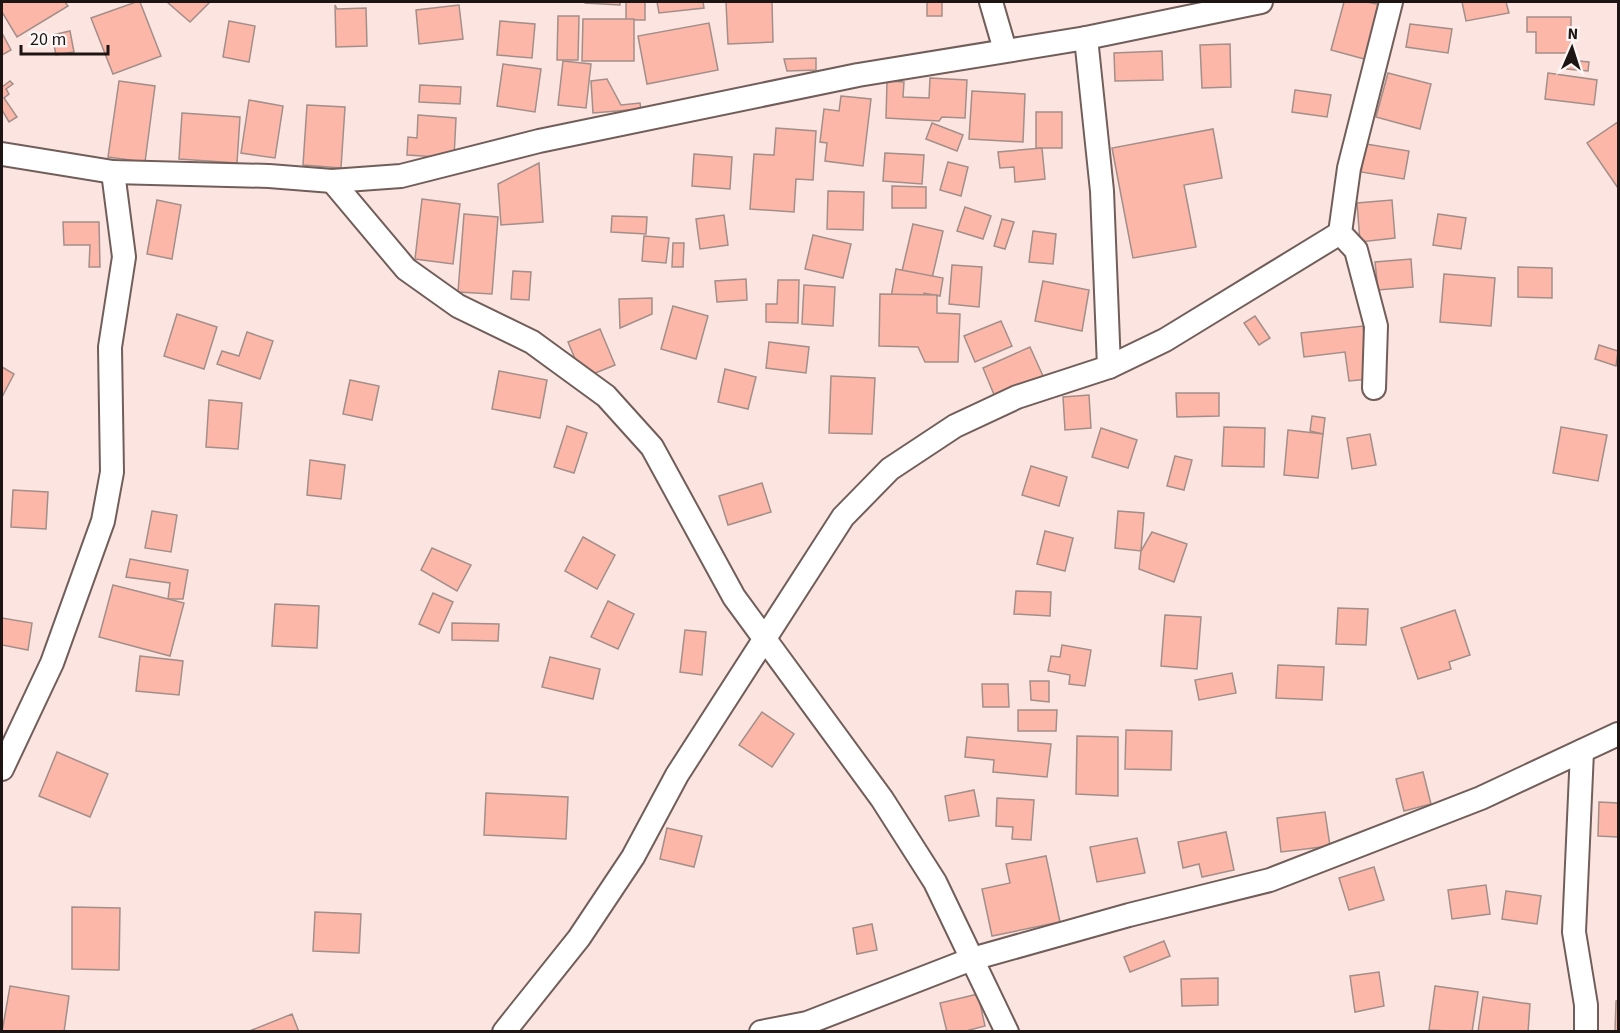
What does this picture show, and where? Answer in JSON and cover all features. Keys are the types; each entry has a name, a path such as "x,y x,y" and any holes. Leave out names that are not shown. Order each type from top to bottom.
{"street":[{"path":"991,2 1005,50"},
{"path":"2,154 114,172 269,176 332,181 401,176 539,141 858,75 1086,38 1261,2"},
{"path":"1340,233 1351,158 1391,2"},
{"path":"1086,38 1102,190 1109,367"},
{"path":"2,769 56,653 103,521 112,472 110,347 124,257 114,172"},
{"path":"332,181 406,269 458,306 532,342 606,396 652,447 734,597 882,799 934,882 1006,1032"},
{"path":"504,1032 579,938 633,857 677,775 800,589 843,517 890,469 955,426 1017,398 1109,367 1166,340 1340,233"},
{"path":"1340,233 1356,250 1376,326 1374,388"},
{"path":"761,1032 808,1027 972,959 1129,915 1270,880 1481,798 1618,734"},
{"path":"1581,751 1574,932 1586,1005 1586,1032"}],"building":[{"path":"2,2 65,2 68,6 17,37 2,12"},
{"path":"140,2 161,56 113,74 91,18"},
{"path":"167,2 210,2 190,22"},
{"path":"620,2 620,5 585,3"},
{"path":"626,2 645,2 645,20 626,20"},
{"path":"657,2 703,2 704,8 659,13"},
{"path":"726,2 772,2 773,42 728,44"},
{"path":"927,2 942,2 942,16 927,16"},
{"path":"1344,2 1367,2 1382,5 1368,60 1331,50"},
{"path":"1462,2 1506,2 1509,13 1466,21"},
{"path":"335,5 337,9 366,8 367,46 336,47"},
{"path":"459,5 463,39 419,44 416,10"},
{"path":"558,16 579,16 578,60 557,60"},
{"path":"1527,17 1571,17 1571,53 1536,53 1536,32 1527,32"},
{"path":"583,19 634,19 634,61 582,61"},
{"path":"229,21 255,26 249,62 223,57"},
{"path":"500,21 535,24 532,58 497,55"},
{"path":"709,23 718,70 647,84 638,36"},
{"path":"1410,24 1452,29 1448,53 1406,47"},
{"path":"70,31 74,52 56,55 52,35"},
{"path":"2,33 11,50 2,55"},
{"path":"1230,44 1231,87 1202,88 1200,45"},
{"path":"1162,51 1163,80 1115,81 1114,53"},
{"path":"816,58 816,70 787,71 784,59"},
{"path":"1568,60 1589,62 1588,71 1567,69"},
{"path":"563,61 591,64 586,108 558,105"},
{"path":"503,64 541,69 535,112 497,106"},
{"path":"1388,73 1431,84 1420,129 1376,117"},
{"path":"1548,73 1597,80 1594,105 1545,99"},
{"path":"930,78 967,80 965,118 942,117 939,121 886,118 887,81 904,82 903,97 929,98"},
{"path":"607,79 621,105 640,103 641,109 593,113 591,81"},
{"path":"10,81 13,84 6,89 9,94 4,98 17,117 9,122 2,110 2,87"},
{"path":"119,81 155,86 145,162 108,157"},
{"path":"420,85 461,87 460,104 419,102"},
{"path":"1295,90 1331,95 1327,117 1292,112"},
{"path":"972,91 1025,94 1023,142 969,139"},
{"path":"841,96 871,99 863,166 825,161 827,143 820,142 824,109 839,111"},
{"path":"249,100 283,106 275,158 241,153"},
{"path":"307,105 345,107 341,168 303,165"},
{"path":"1036,112 1062,112 1062,148 1036,148"},
{"path":"182,113 240,117 237,163 179,159"},
{"path":"418,115 456,118 454,158 407,155 408,137 417,138"},
{"path":"1618,122 1618,188 1587,143"},
{"path":"932,123 963,135 957,151 926,139"},
{"path":"776,128 816,131 813,180 796,179 794,212 750,209 754,154 774,155"},
{"path":"1213,129 1222,178 1184,185 1196,247 1133,258 1112,148"},
{"path":"1366,144 1409,151 1404,179 1361,172"},
{"path":"1042,148 1045,179 1015,182 1014,167 1000,168 998,152"},
{"path":"885,153 924,155 922,184 883,181"},
{"path":"694,154 732,157 730,189 692,186"},
{"path":"948,162 968,167 961,196 940,190"},
{"path":"539,163 543,222 501,225 498,184"},
{"path":"892,186 926,187 926,208 892,208"},
{"path":"828,191 864,192 863,230 827,229"},
{"path":"422,199 460,204 453,264 415,259"},
{"path":"157,200 181,205 172,259 147,254"},
{"path":"1392,200 1395,238 1360,242 1357,203"},
{"path":"965,207 991,216 983,239 957,231"},
{"path":"464,214 498,217 492,294 458,292"},
{"path":"1438,214 1466,218 1461,249 1433,245"},
{"path":"724,215 728,245 700,249 696,219"},
{"path":"612,216 647,217 646,234 611,232"},
{"path":"1002,219 1014,222 1005,249 994,246"},
{"path":"63,222 99,222 100,267 89,267 90,245 64,245"},
{"path":"913,224 943,231 932,278 902,271"},
{"path":"1033,231 1056,234 1053,264 1029,262"},
{"path":"813,235 851,244 843,278 805,269"},
{"path":"644,236 669,238 666,263 642,261"},
{"path":"673,243 684,243 683,267 672,267"},
{"path":"1411,259 1413,287 1378,290 1375,262"},
{"path":"952,265 982,267 979,307 949,304"},
{"path":"1518,267 1552,268 1552,298 1518,297"},
{"path":"896,269 943,278 940,296 924,293 922,303 891,297"},
{"path":"513,271 531,272 529,300 511,299"},
{"path":"1444,274 1495,278 1491,326 1440,322"},
{"path":"746,279 747,300 717,302 715,281"},
{"path":"778,280 799,280 798,323 766,322 766,304 777,304"},
{"path":"1043,281 1089,290 1082,331 1035,321"},
{"path":"804,285 835,287 833,326 802,324"},
{"path":"880,294 937,295 937,313 960,314 958,362 925,362 918,347 879,346"},
{"path":"652,298 652,314 620,328 619,299"},
{"path":"673,306 708,316 696,359 661,349"},
{"path":"177,314 217,327 204,369 164,356"},
{"path":"1255,316 1270,338 1259,345 1244,323"},
{"path":"1001,321 1012,346 975,362 964,336"},
{"path":"1363,326 1369,379 1349,381 1345,352 1304,357 1301,333"},
{"path":"600,329 615,365 583,378 568,342"},
{"path":"247,332 273,341 260,379 217,364 222,351 239,356"},
{"path":"769,342 809,347 806,373 766,368"},
{"path":"1599,345 1618,351 1616,366 1595,359"},
{"path":"1030,347 1043,376 995,397 983,368"},
{"path":"2,367 14,374 2,397"},
{"path":"725,369 756,377 748,409 718,402"},
{"path":"499,371 547,380 540,418 492,409"},
{"path":"831,376 875,378 872,434 829,433"},
{"path":"350,380 379,386 372,420 343,414"},
{"path":"1176,393 1219,393 1219,416 1177,417"},
{"path":"1089,395 1091,428 1065,430 1063,397"},
{"path":"209,400 242,403 238,449 206,447"},
{"path":"1312,416 1325,418 1323,434 1310,431"},
{"path":"567,426 587,433 574,473 554,467"},
{"path":"1224,427 1265,428 1264,467 1222,466"},
{"path":"1561,427 1607,435 1598,481 1553,473"},
{"path":"1101,428 1137,440 1128,468 1092,457"},
{"path":"1288,430 1323,434 1318,478 1284,475"},
{"path":"1370,434 1376,465 1352,469 1347,438"},
{"path":"1175,456 1192,460 1184,490 1167,486"},
{"path":"310,460 345,465 341,499 307,495"},
{"path":"1031,466 1067,477 1059,506 1022,495"},
{"path":"762,483 771,512 728,525 719,496"},
{"path":"13,490 48,492 46,529 11,527"},
{"path":"152,511 177,515 171,552 145,548"},
{"path":"1118,511 1144,513 1141,551 1115,548"},
{"path":"1045,531 1073,538 1065,571 1037,564"},
{"path":"1152,532 1187,544 1174,582 1139,569 1141,551"},
{"path":"583,537 615,555 597,589 565,571"},
{"path":"432,548 471,565 457,591 421,570"},
{"path":"130,559 188,570 183,599 168,599 170,583 126,577"},
{"path":"113,585 184,603 170,656 99,637"},
{"path":"1016,591 1051,592 1050,616 1014,614"},
{"path":"433,593 453,602 439,633 419,624"},
{"path":"608,601 634,614 618,649 591,637"},
{"path":"275,604 319,606 317,648 272,646"},
{"path":"1338,608 1368,609 1366,645 1336,644"},
{"path":"1455,610 1470,655 1449,662 1451,669 1418,679 1401,628"},
{"path":"1165,615 1201,617 1197,669 1161,666"},
{"path":"2,618 32,623 28,650 2,645"},
{"path":"452,623 499,624 498,641 452,640"},
{"path":"685,630 706,632 702,675 680,672"},
{"path":"1062,645 1091,650 1085,686 1069,684 1070,675 1048,671 1051,656 1060,657"},
{"path":"140,656 183,661 179,695 136,691"},
{"path":"550,657 600,669 593,699 542,687"},
{"path":"1278,665 1324,667 1322,700 1276,698"},
{"path":"1232,673 1236,693 1199,700 1195,680"},
{"path":"1030,681 1049,681 1049,702 1031,700"},
{"path":"982,684 1008,684 1009,707 983,707"},
{"path":"1018,710 1057,710 1056,731 1018,731"},
{"path":"762,712 794,734 772,767 739,745"},
{"path":"1126,730 1172,731 1171,770 1125,769"},
{"path":"1077,736 1118,737 1118,796 1076,794"},
{"path":"967,737 1051,744 1047,777 993,772 994,760 965,757"},
{"path":"57,752 108,774 90,817 39,796"},
{"path":"1423,772 1431,804 1404,811 1396,779"},
{"path":"974,790 979,816 949,821 945,796"},
{"path":"486,793 568,797 566,839 484,835"},
{"path":"997,798 1034,800 1031,840 1012,839 1013,827 996,826"},
{"path":"1599,802 1618,803 1618,837 1598,836"},
{"path":"1325,812 1330,846 1281,852 1277,818"},
{"path":"667,828 702,836 694,867 660,859"},
{"path":"1226,832 1234,870 1202,877 1199,864 1183,868 1178,842"},
{"path":"1137,838 1145,873 1097,882 1090,847"},
{"path":"1046,856 1060,922 992,936 982,889 1010,883 1006,864"},
{"path":"1374,867 1384,900 1349,910 1339,878"},
{"path":"1486,885 1490,914 1452,919 1448,890"},
{"path":"1506,891 1541,896 1537,924 1502,919"},
{"path":"72,907 120,908 119,970 72,969"},
{"path":"315,912 361,914 359,953 313,951"},
{"path":"872,924 877,950 857,954 853,928"},
{"path":"1164,941 1170,956 1130,972 1124,957"},
{"path":"1379,972 1384,1006 1355,1012 1350,976"},
{"path":"1218,978 1218,1005 1182,1006 1181,979"},
{"path":"10,986 69,996 64,1032 2,1032"},
{"path":"1435,986 1478,992 1472,1032 1429,1030"},
{"path":"978,994 985,1026 962,1032 947,1032 940,1003"},
{"path":"1483,997 1530,1004 1528,1032 1478,1032"},
{"path":"1616,1001 1618,1001 1618,1032 1615,1032"},
{"path":"292,1014 299,1032 247,1032"}]}
